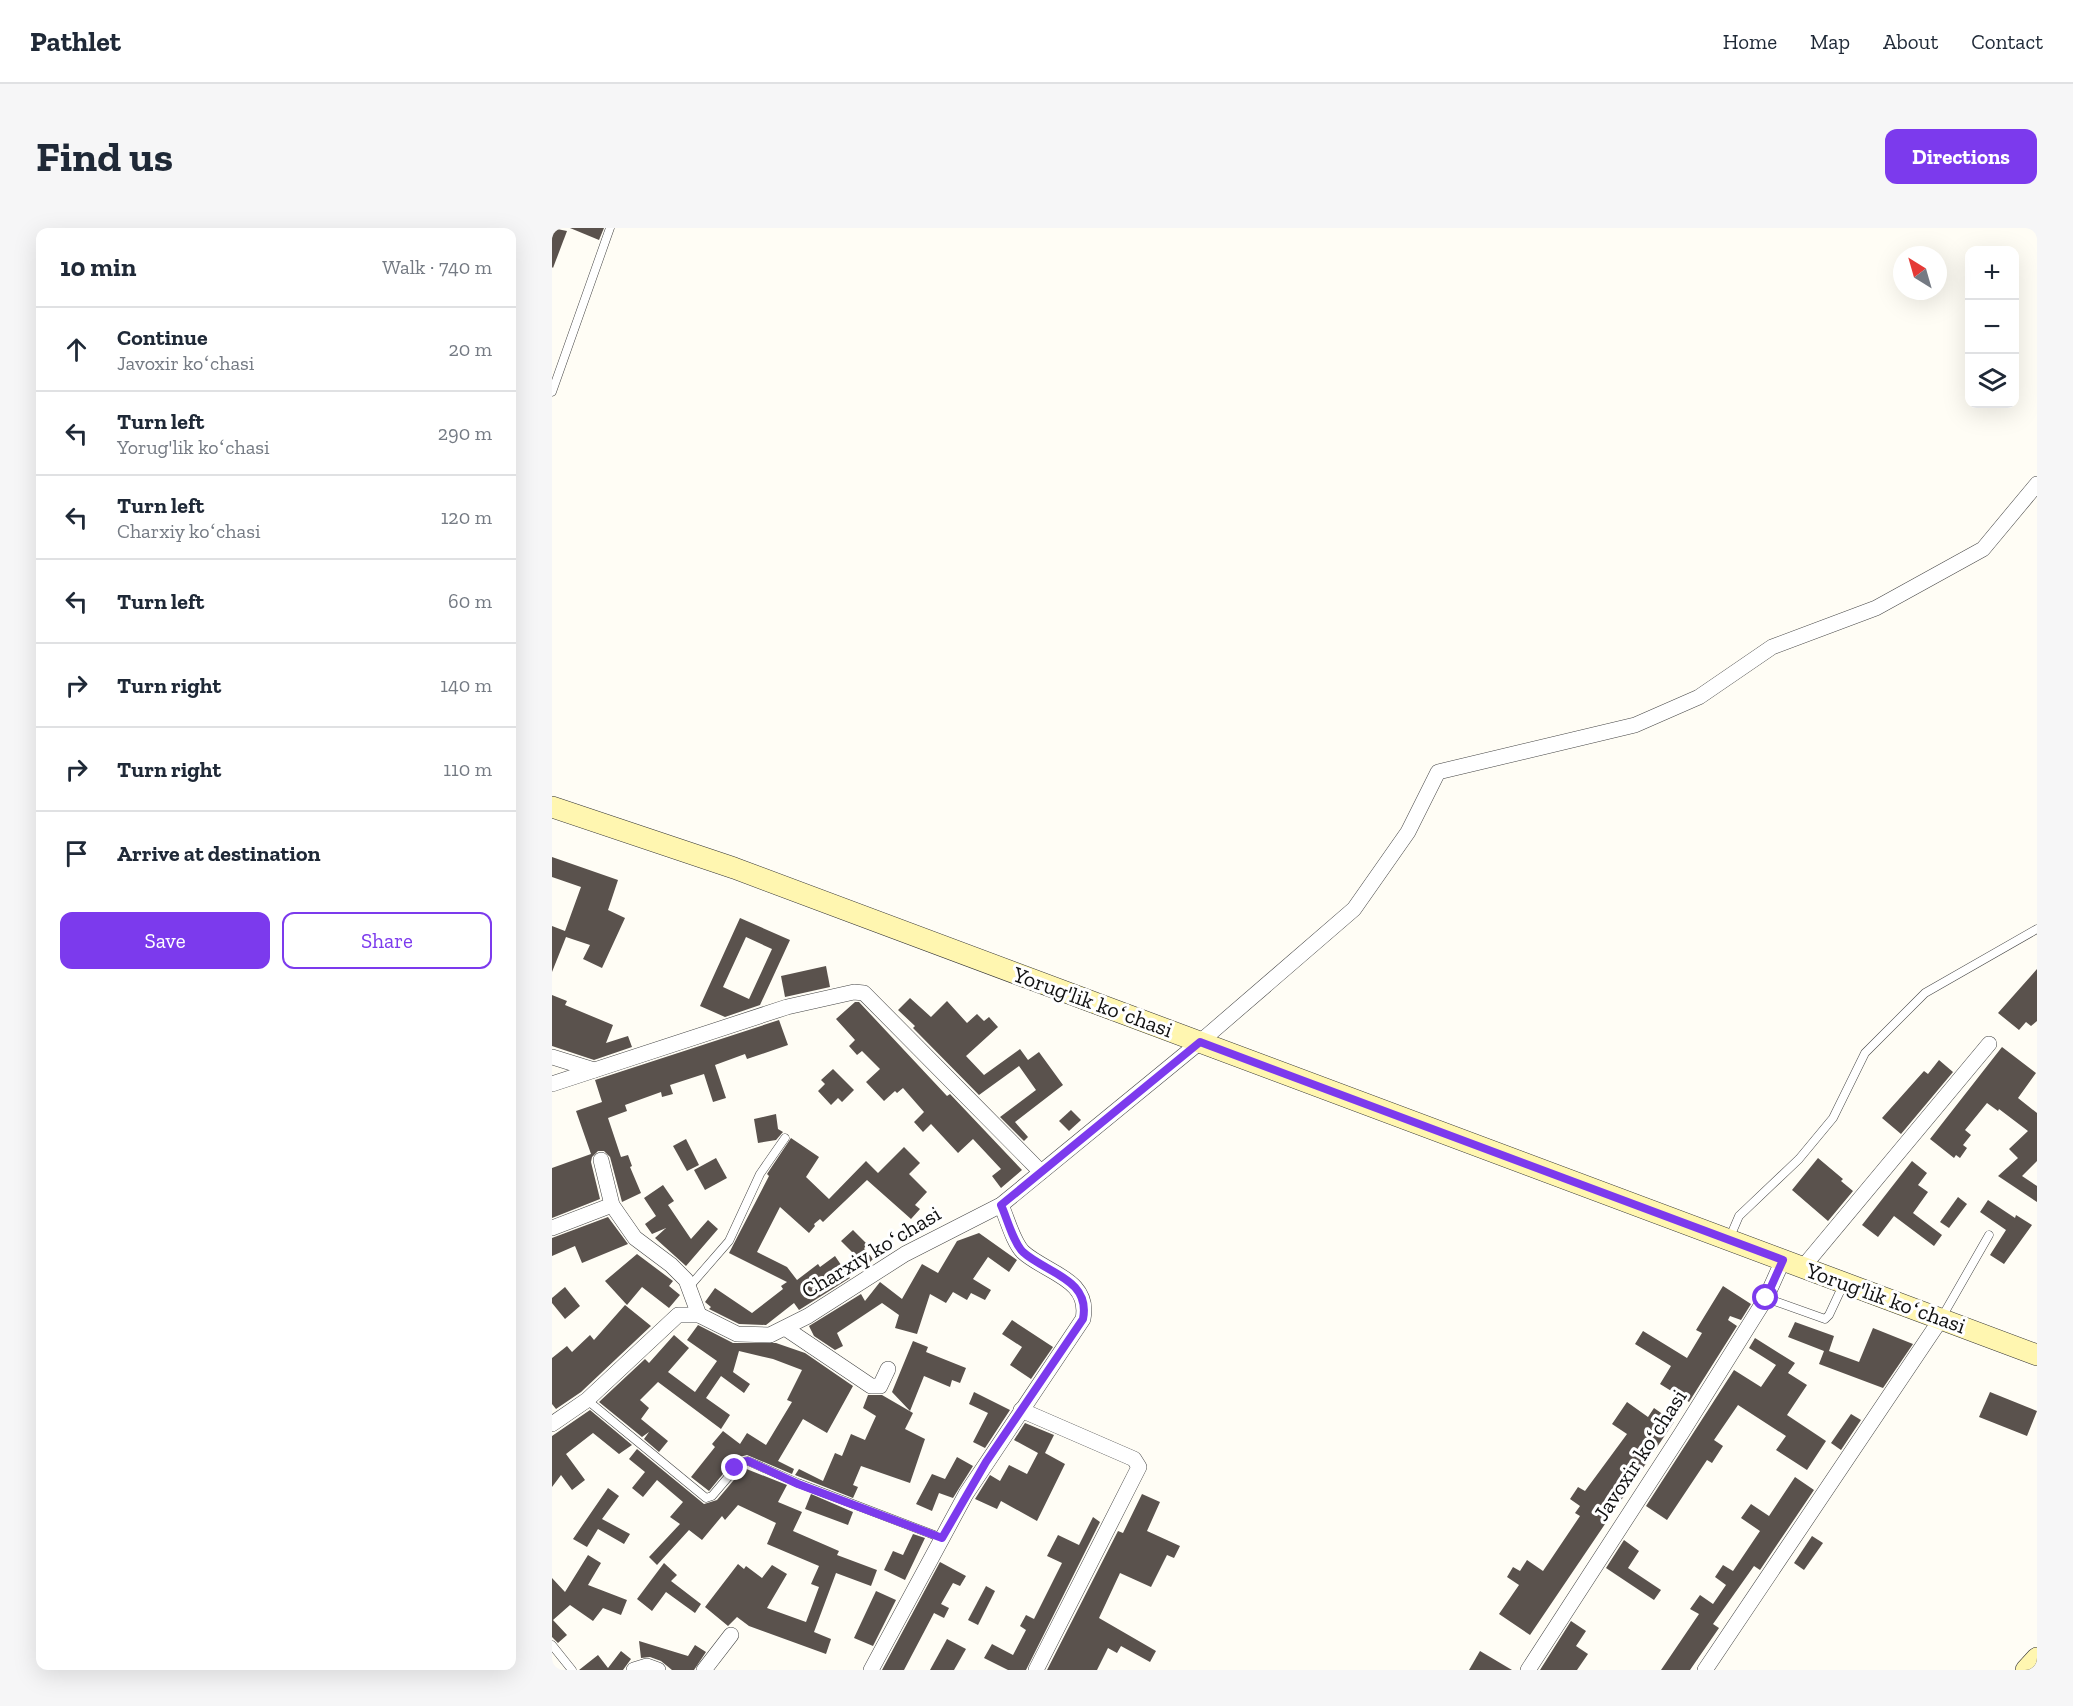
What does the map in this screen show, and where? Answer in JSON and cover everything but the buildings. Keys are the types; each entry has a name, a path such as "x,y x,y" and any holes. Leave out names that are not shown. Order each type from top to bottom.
{"main road":[{"name":"Yorug'lik koʻchasi","path":"552,807 734,868 2037,1355"},
{"path":"2026,1670 2037,1658"}],"street":[{"name":"Charxiy koʻchasi","path":"699,1315 737,1334 770,1335 905,1254 1001,1205 1200,1042 1354,909 1408,832 1438,772 1635,725 1699,697 1772,647 1876,608 1983,549 2037,484"},
{"path":"552,1084 787,1006 854,992 864,993 1041,1172"},
{"name":"Javoxir koʻchasi","path":"1528,1670 1766,1298 1793,1264 1989,1044"},
{"path":"552,1057 594,1070"},
{"path":"555,1417 587,1400 678,1315 699,1315 686,1280 671,1265 635,1238 612,1205 601,1160"},
{"path":"552,1228 612,1205"},
{"path":"871,1670 966,1494 1083,1319 1086,1306 1080,1292 1059,1274 1021,1251 1001,1205"},
{"path":"1705,1670 1941,1318"},
{"path":"785,1328 871,1386 880,1386 888,1369"},
{"path":"1021,1410 1134,1459 1139,1467 1036,1670"},
{"path":"704,1670 731,1635"},
{"path":"634,1670 647,1666 658,1670"}],"lane":[{"path":"552,392 610,228"},
{"path":"1729,1239 1739,1216 1799,1159 1833,1118 1864,1053 1925,993 2037,929"},
{"path":"689,1287 729,1241 760,1174 784,1138"},
{"path":"1941,1318 1989,1235"},
{"path":"1766,1298 1825,1318 1829,1315 1844,1282"},
{"path":"587,1400 706,1498 712,1496 741,1462 748,1461 798,1484 942,1538"},
{"path":"552,1645 572,1670"}],"route":[{"path":"735,1468 741,1462 748,1461 798,1484 942,1538 986,1462 1083,1319 1086,1306 1080,1292 1059,1274 1021,1251 1001,1205 1200,1042 1783,1260 1766,1298"}]}
